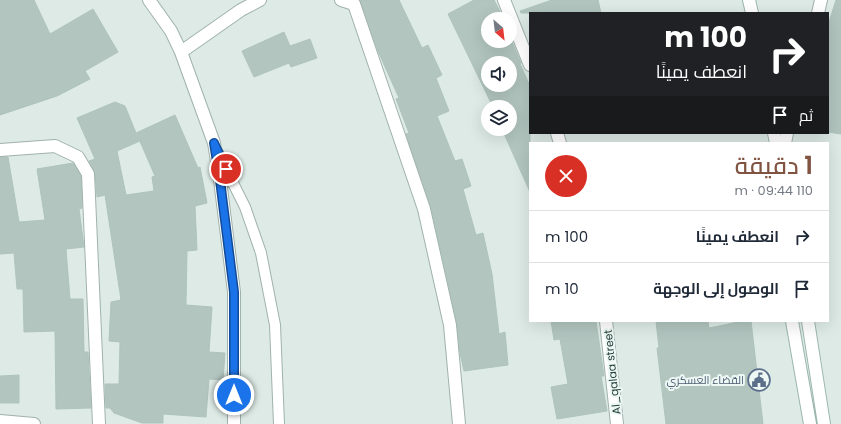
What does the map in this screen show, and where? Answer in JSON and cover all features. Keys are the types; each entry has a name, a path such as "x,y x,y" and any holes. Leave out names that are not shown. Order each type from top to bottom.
{"street":[{"path":"149,0 171,31 181,52 214,143 234,292 234,424"},
{"path":"181,52 241,10 260,0"},
{"path":"341,0 354,4 424,209 450,325 459,424"},
{"path":"504,0 529,62"},
{"path":"749,0 752,12"},
{"path":"818,12 821,0"},
{"path":"0,150 55,146 78,157 88,174 99,424"},
{"name":"Al_qalaa street","path":"606,322 617,424"},
{"path":"792,322 810,424"},
{"path":"808,322 824,424"},
{"path":"0,421 34,424"}],"lane":[{"path":"214,143 245,207 261,253 275,325 279,424"}],"building":[{"path":"0,0 34,0 50,34 93,9 118,52 85,71 90,79 57,96 0,115"},
{"path":"360,0 399,0 422,48 428,45 442,75 436,78 449,111 437,116 455,161 462,159 471,186 463,189 476,235 483,233 492,274 499,334 505,332 508,365 464,371 460,353 457,323 431,207 406,134 409,133 396,99 399,98 378,51"},
{"path":"474,0 494,0 500,12 481,12 481,48 515,48 529,84 529,190 505,136 517,136 517,100 490,100 486,92 517,92 517,56 481,56 481,82 448,14"},
{"path":"552,0 598,0 601,12 521,13 520,11"},
{"path":"836,0 841,0 841,134 829,132 829,22"},
{"path":"284,32 290,46 310,39 317,58 291,67 289,63 254,77 242,51"},
{"path":"115,102 125,106 136,133 175,115 198,168 200,167 207,203 195,206 197,250 187,251 186,305 212,307 209,352 225,353 223,380 209,379 206,417 163,414 163,423 142,423 114,413 110,408 106,408 105,384 119,384 120,342 109,341 111,302 121,300 105,195 97,197 95,173 89,161 95,159 77,118","holes":["140,141 155,176 152,177 154,191 126,195 117,151"]},
{"path":"0,157 8,157 19,222 45,220 37,169 73,163 81,176 82,208 79,209 84,247 66,249 70,299 83,299 84,352 88,352 91,408 56,409 55,331 24,332 23,289 17,289 14,253 0,254"},
{"path":"551,322 596,322 604,376 601,376 607,411 557,419 551,387 568,384 560,339 554,340"},
{"path":"656,322 708,322 709,328 738,322 751,322 763,424 666,424 657,348 659,348"},
{"path":"19,375 19,403 0,403 0,376"}],"place":[{"name":"القضاء العسكري","path":"759,380"}],"route":[{"path":"226,169 214,143 234,292 234,395"}]}
